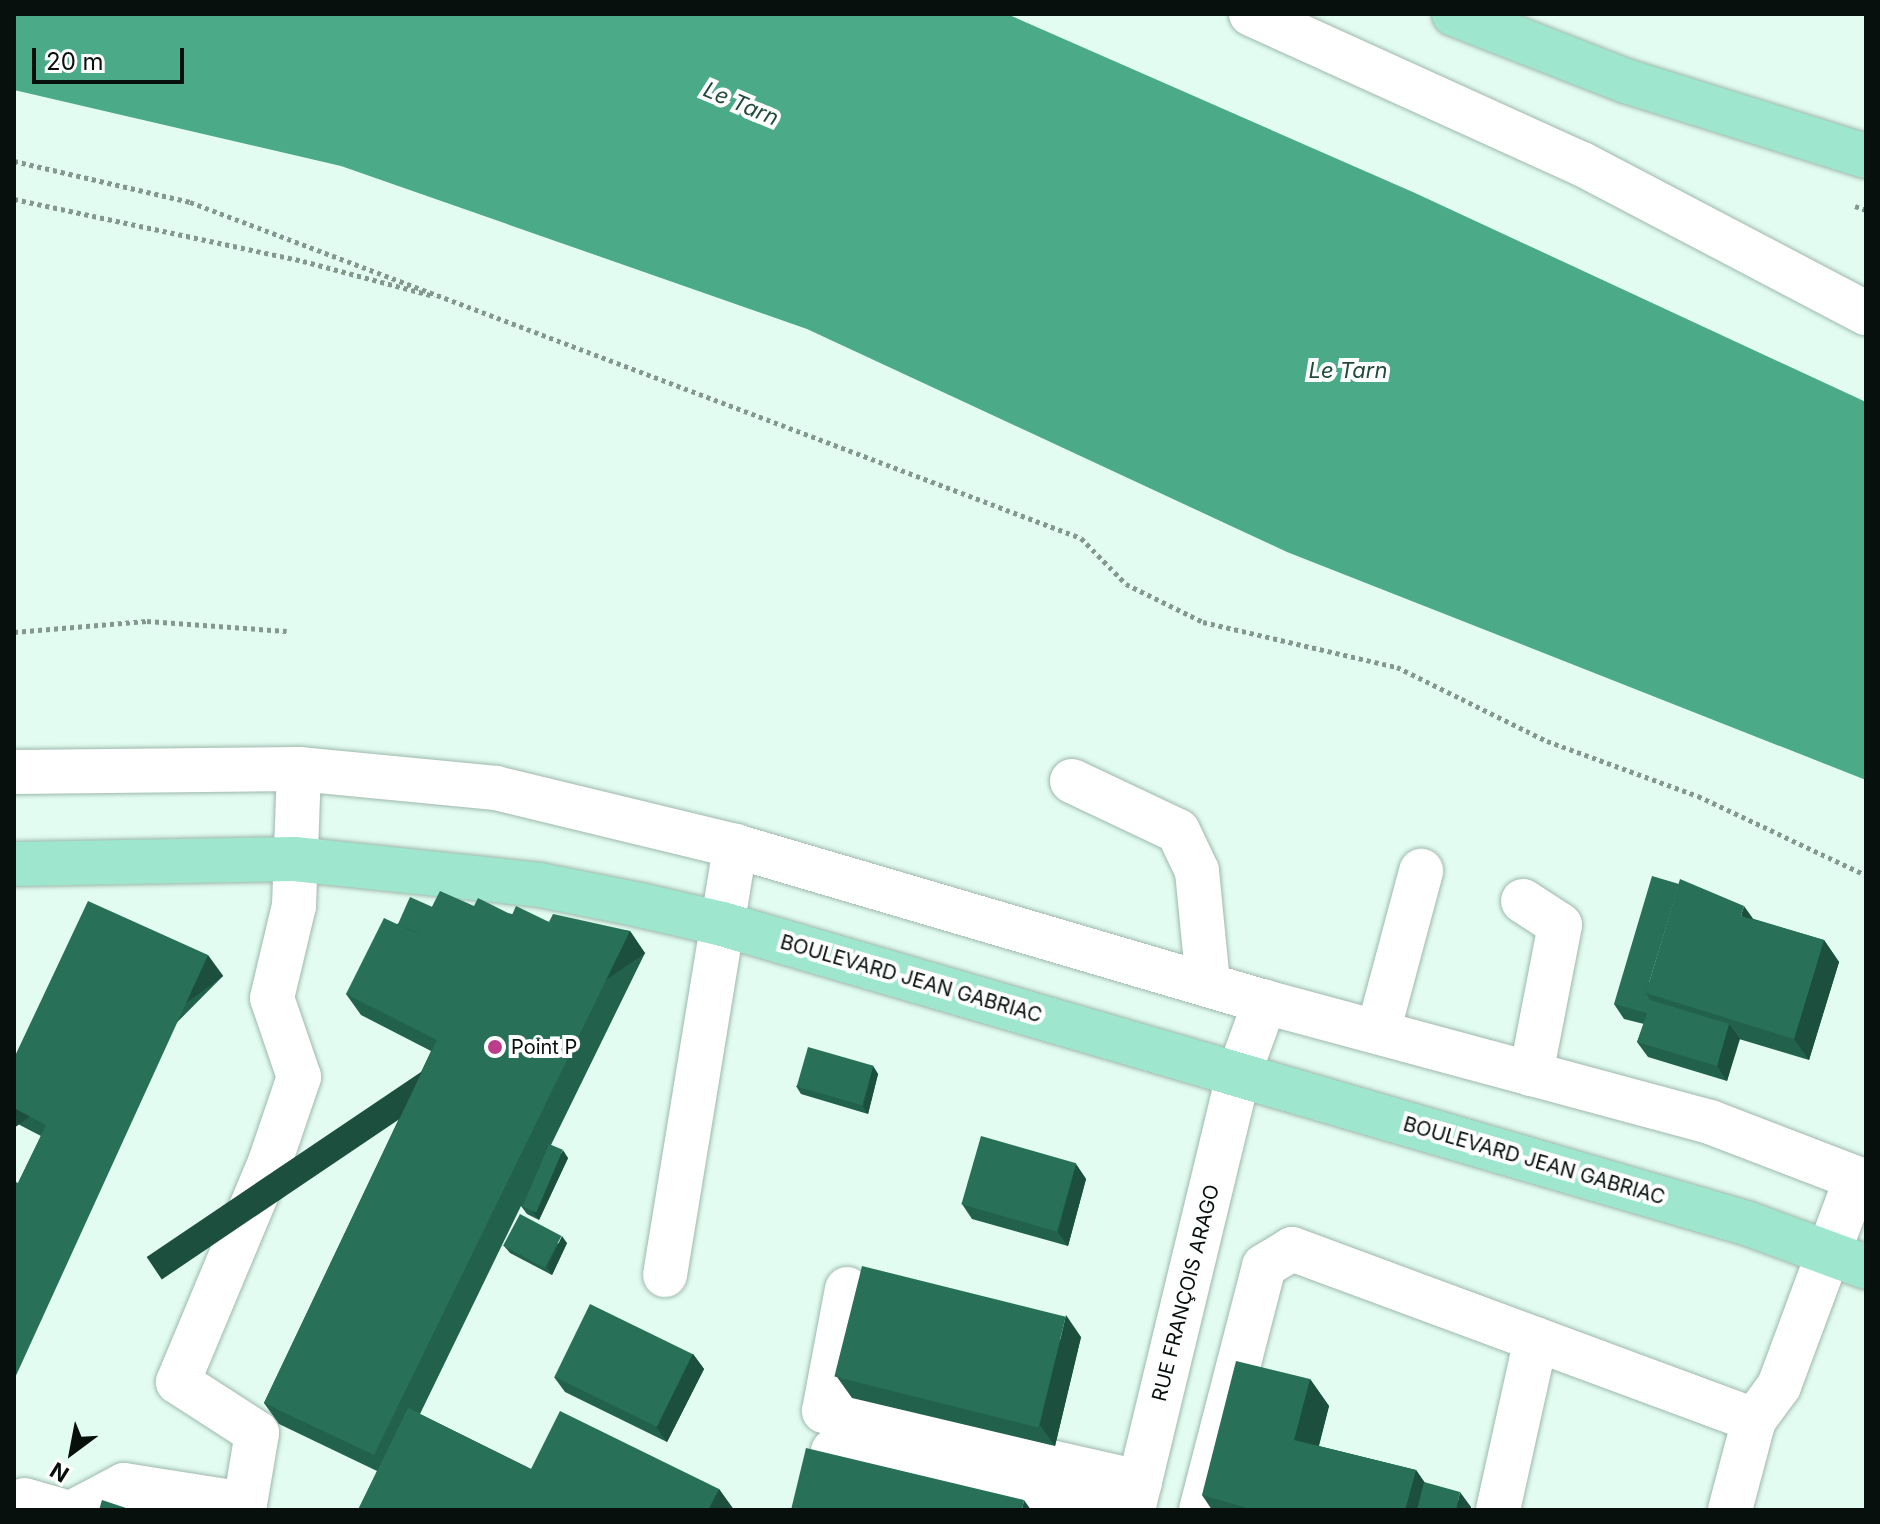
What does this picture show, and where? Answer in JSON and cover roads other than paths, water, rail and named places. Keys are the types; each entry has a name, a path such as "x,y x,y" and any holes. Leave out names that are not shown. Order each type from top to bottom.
{"main road":[{"path":"1454,14 1626,81 1866,156"},
{"name":"BOULEVARD JEAN GABRIAC","path":"14,864 294,859 540,885 722,924 1848,1259"}],"street":[{"path":"1251,14 1582,164 1866,313"},
{"path":"77,1510 124,1485 245,1504 257,1433 178,1382 270,1162 299,1077 272,998 294,906 299,769"},
{"path":"14,772 299,769 496,788 735,846 1265,1002 1710,1122 1861,1180 1848,1259 1779,1386 1754,1420 1730,1510"},
{"path":"1072,781 1178,831 1197,871 1208,984"},
{"path":"665,1275 735,846"},
{"path":"1378,1032 1421,871"},
{"path":"1523,901 1560,925 1531,1074"},
{"path":"1238,1076 1265,1002"},
{"name":"RUE FRANÇOIS ARAGO","path":"1127,1501 1238,1076"},
{"path":"1201,1510 1264,1266 1292,1249 1754,1420"},
{"path":"847,1289 824,1411 1127,1501"},
{"path":"1498,1510 1536,1339"},
{"path":"833,1451 1127,1501"}],"water":[{"name":"Le Tarn","path":"14,14 1007,14 1415,193 1866,402 1866,780 1287,552 807,329 341,166 14,90"}],"place":[{"name":"Point P","path":"495,1047"}]}
